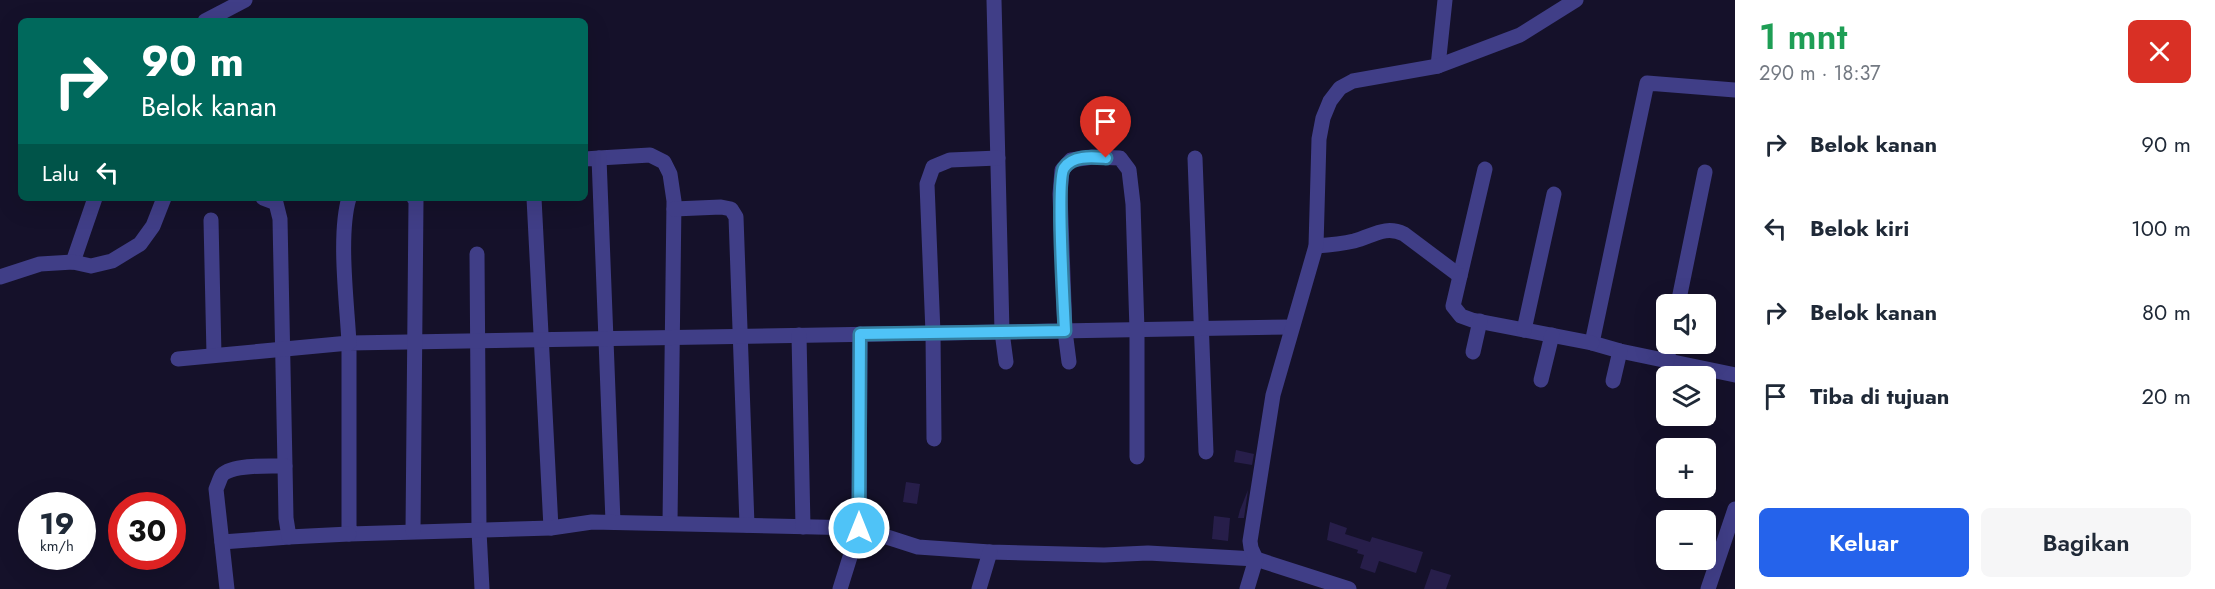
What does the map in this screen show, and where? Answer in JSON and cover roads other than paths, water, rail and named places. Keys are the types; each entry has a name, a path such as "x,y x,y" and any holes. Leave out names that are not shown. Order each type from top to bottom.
{"street":[{"path":"212,18 245,0"},
{"path":"994,0 1002,332 1006,362"},
{"path":"1438,66 1445,0"},
{"path":"1247,589 1256,559 1250,541 1273,395 1316,246 1319,139 1323,118 1330,101 1340,88 1353,81 1438,66 1520,35 1576,0"},
{"path":"1592,343 1647,82 1735,90"},
{"path":"613,522 608,338 592,159 650,155 664,162 670,174 674,209 670,524"},
{"path":"1069,362 1065,331 1060,194 1062,170 1071,160 1093,157 1120,158 1129,170 1133,204 1137,330 1137,457"},
{"path":"934,439 933,333 927,184 933,167 950,160 998,158"},
{"path":"1195,158 1206,452"},
{"path":"1485,169 1453,306 1461,316 1592,343 1680,366"},
{"path":"1680,294 1705,172"},
{"path":"1524,330 1554,194"},
{"path":"73,261 94,201"},
{"path":"0,277 40,264 73,261 91,266 112,261 140,244 153,226 164,201"},
{"path":"271,201 276,203 280,219 286,518 289,537"},
{"path":"348,201 345,222 345,262 349,343 349,534"},
{"path":"413,531 416,201"},
{"path":"534,201 551,528"},
{"path":"674,209 721,207 730,210 736,217 747,525"},
{"path":"210,220 214,355"},
{"path":"1316,246 1357,240 1383,230 1395,230 1404,234 1460,276"},
{"path":"477,254 479,531 482,589"},
{"path":"1473,352 1480,321"},
{"path":"178,358 349,343 415,341 1292,327"},
{"path":"840,589 859,528 860,334"},
{"path":"799,335 803,526"},
{"path":"1541,380 1552,335"},
{"path":"1613,381 1620,351"},
{"path":"1667,361 1668,354"},
{"path":"1716,374 1735,375"},
{"path":"227,589 216,489 223,475 236,469 285,466"},
{"path":"1707,589 1735,509"},
{"path":"222,542 413,531 551,528 592,522 859,528 918,547 990,552 1148,554 1256,559 1305,582 1349,589"},
{"path":"980,589 990,552"}]}
